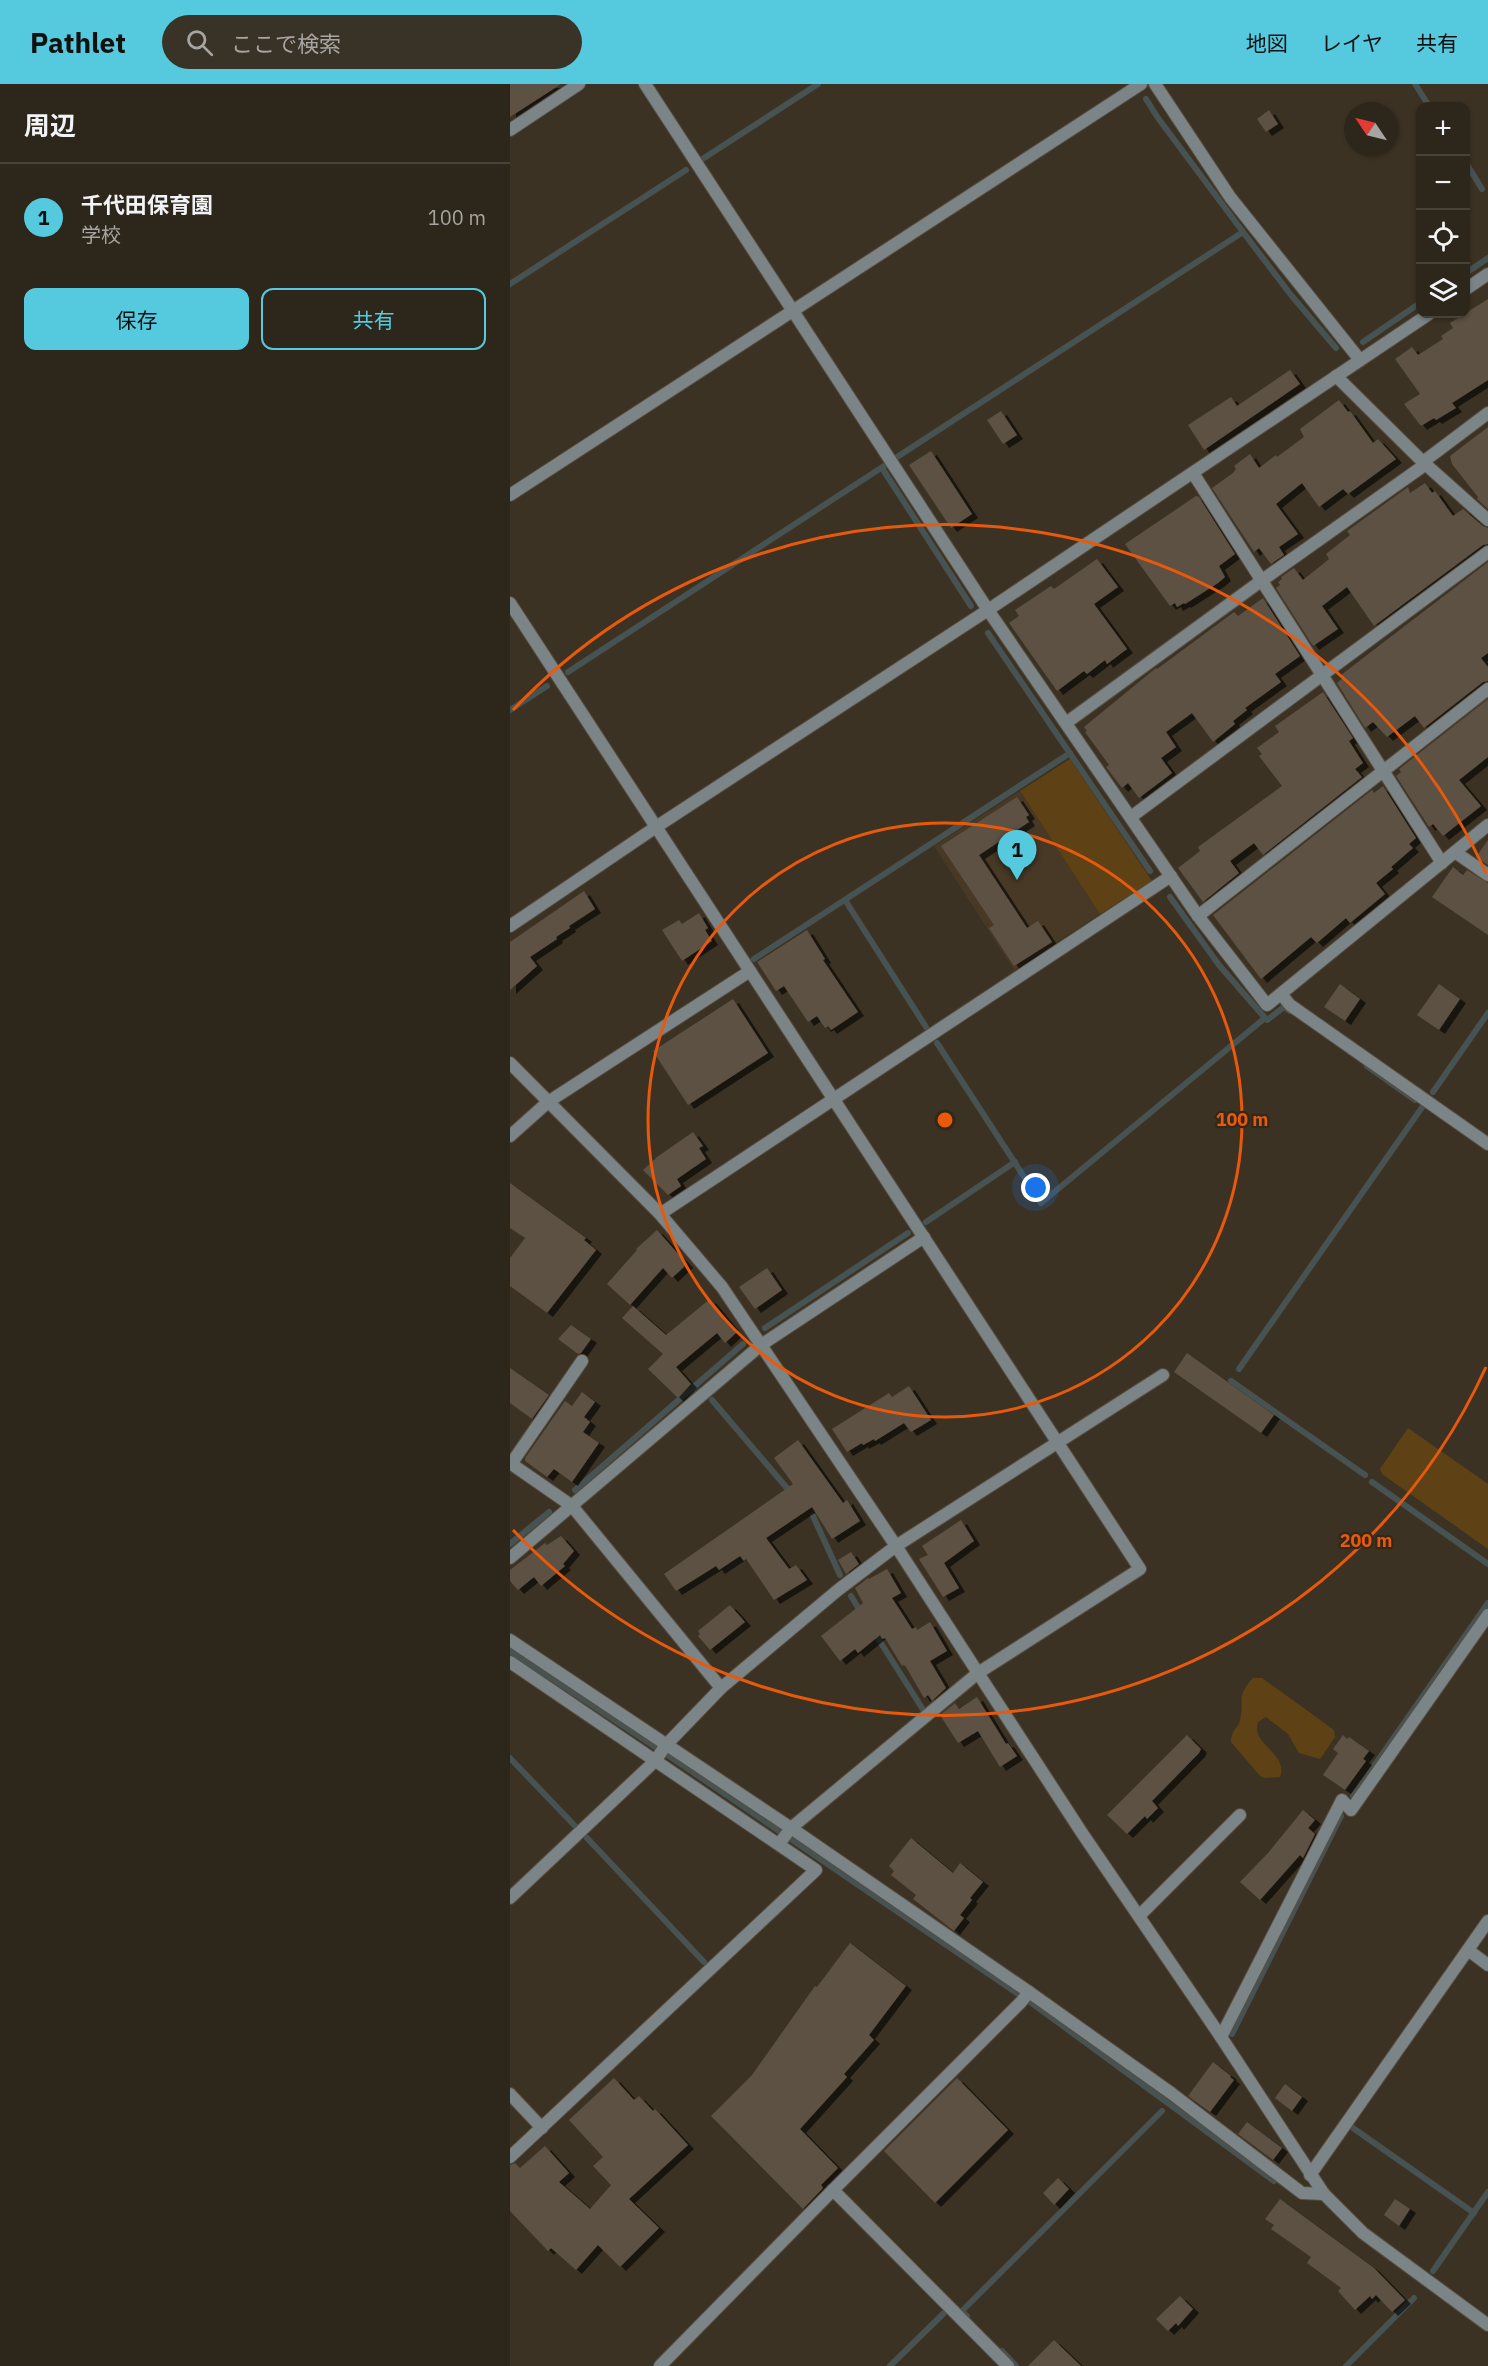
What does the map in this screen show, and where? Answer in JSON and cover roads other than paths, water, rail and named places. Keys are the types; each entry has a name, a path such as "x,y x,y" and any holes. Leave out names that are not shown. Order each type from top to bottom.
{"street":[{"path":"510,130 579,84"},
{"path":"645,84 988,610 1198,916 1267,1005 1488,825"},
{"path":"510,495 1142,84"},
{"path":"1155,84 1230,197 1360,360"},
{"path":"1470,286 1488,274"},
{"path":"510,926 656,827 988,610 1423,318"},
{"path":"1336,376 1424,463 1488,520"},
{"path":"1066,723 1424,463 1488,413"},
{"path":"1192,473 1442,863"},
{"path":"1131,817 1488,552"},
{"path":"510,603 1140,1569 978,1673 785,1836"},
{"path":"1198,916 1488,689"},
{"path":"1455,852 1488,875"},
{"path":"660,1214 1171,876"},
{"path":"510,1136 548,1102 750,971"},
{"path":"1281,994 1290,1005 1488,1144"},
{"path":"510,1063 660,1214 722,1287 1324,2194 1363,2233 1488,2325"},
{"path":"510,1558 761,1345 924,1238"},
{"path":"582,1361 510,1463 572,1506 721,1688"},
{"path":"510,1898 661,1752 721,1688 838,1590 896,1546 1163,1375"},
{"path":"1221,2037 1342,1800 1352,1810 1488,1615"},
{"path":"510,1640 661,1752 1171,2093 1302,2193 1324,2194"},
{"path":"510,1662 661,1752 785,1836 816,1870 510,2157"},
{"path":"1139,1916 1240,1815"},
{"path":"1310,2175 1488,1921"},
{"path":"1468,1950 1488,1965"},
{"path":"660,2366 1026,1996"},
{"path":"510,2094 542,2128"},
{"path":"833,2190 1008,2366"}],"waterway":[{"path":"704,158 818,84"},
{"path":"1415,84 1426,102"},
{"path":"1146,99 1243,232"},
{"path":"510,284 686,170"},
{"path":"1470,170 1482,189"},
{"path":"897,457 1243,232 1291,295 1336,348"},
{"path":"1470,270 1488,258"},
{"path":"1363,342 1416,306"},
{"path":"568,672 884,466"},
{"path":"882,468 971,606"},
{"path":"988,633 1150,871"},
{"path":"510,710 547,686"},
{"path":"754,959 1070,753"},
{"path":"1170,897 1219,965 1265,1018"},
{"path":"845,900 926,1027"},
{"path":"937,1043 1041,1203 1265,1018 1267,1020 1284,1007 1290,1011"},
{"path":"1433,1092 1488,1013"},
{"path":"1367,1066 1415,1100"},
{"path":"1239,1369 1423,1106"},
{"path":"926,1222 1015,1162"},
{"path":"765,1328 908,1233"},
{"path":"575,1490 743,1344"},
{"path":"1231,1381 1365,1475"},
{"path":"712,1400 792,1494"},
{"path":"1372,1482 1488,1564"},
{"path":"510,1544 549,1512"},
{"path":"813,1516 840,1575"},
{"path":"851,1596 862,1614"},
{"path":"1353,1796 1488,1603"},
{"path":"874,1632 922,1708"},
{"path":"510,1651 672,1758 1033,2004 1274,2181"},
{"path":"510,1758 575,1826"},
{"path":"1232,2034 1341,1816"},
{"path":"587,1838 704,1962"},
{"path":"967,2316 962,2311 1162,2111"},
{"path":"1353,2128 1474,2213"},
{"path":"1433,2271 1488,2192"},
{"path":"1346,2366 1414,2298"},
{"path":"890,2366 944,2313"},
{"path":"1002,2351 1016,2366"}],"place":[{"name":"千代田保育園","path":"1017,880"}]}
